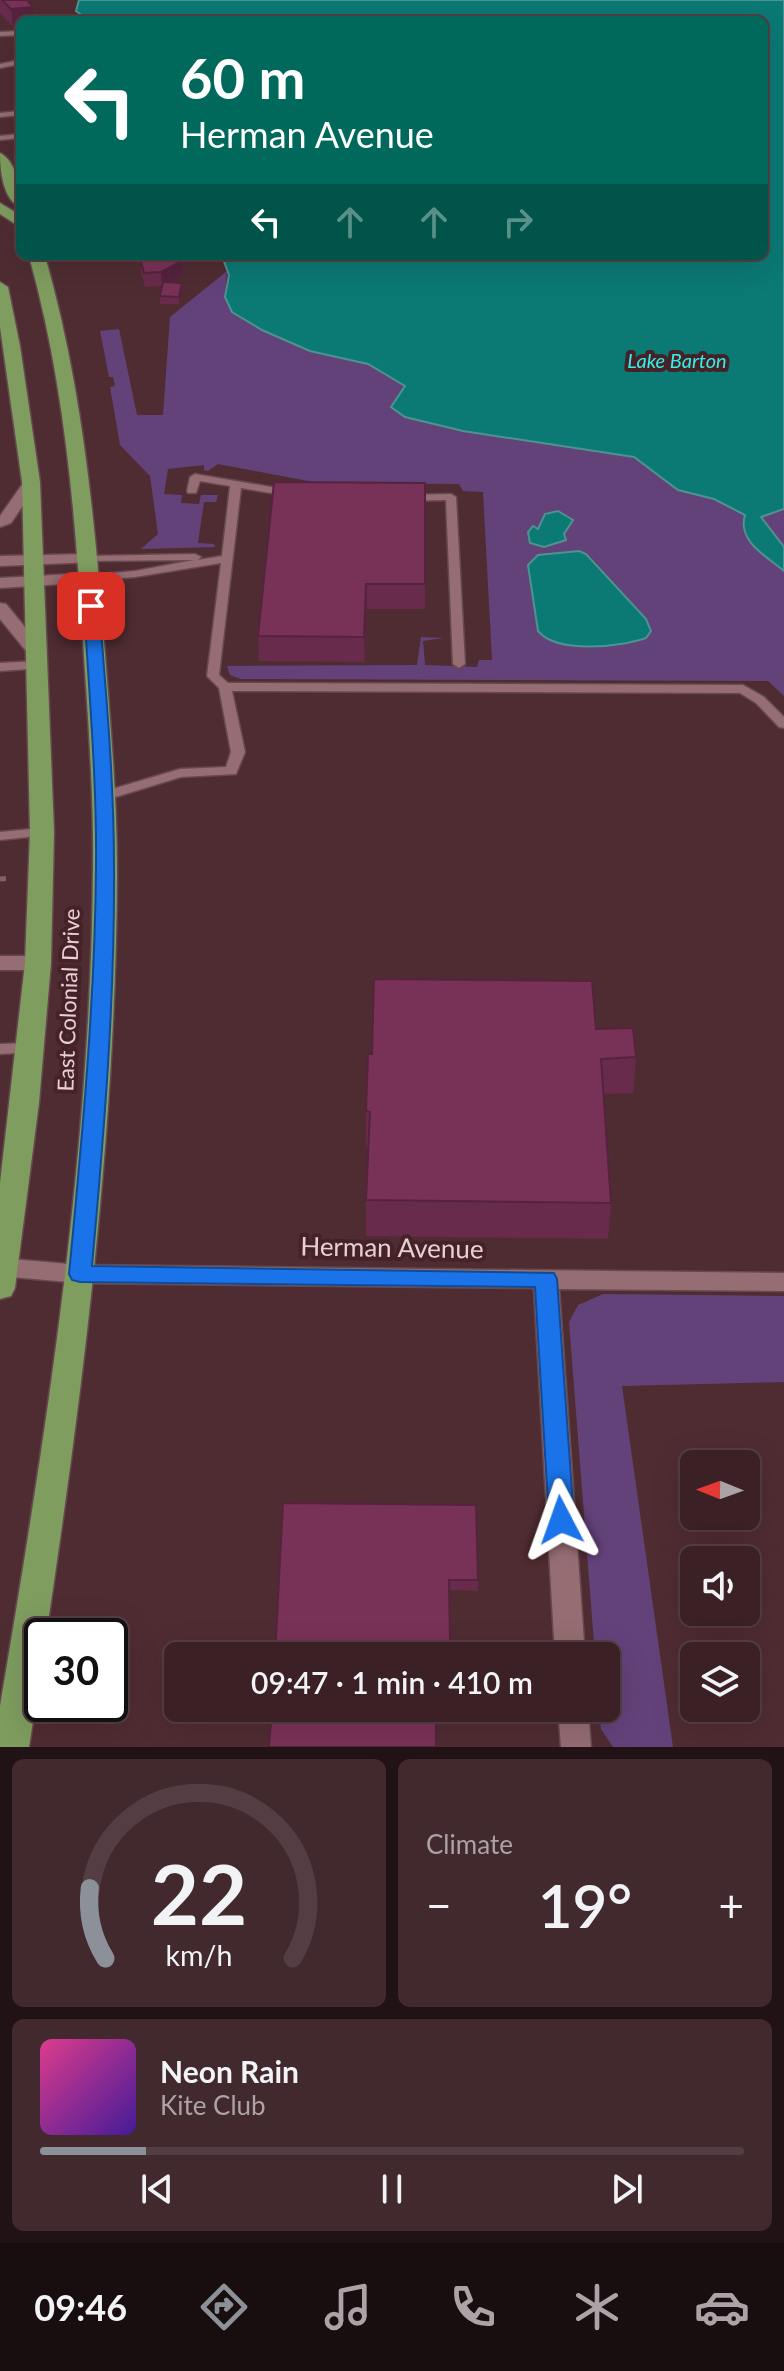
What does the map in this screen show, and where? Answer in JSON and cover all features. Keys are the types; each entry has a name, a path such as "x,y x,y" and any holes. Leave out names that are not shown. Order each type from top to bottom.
{"highway":[{"path":"9,166 16,188"},
{"name":"East Colonial Drive","path":"9,1728 51,1504 80,1274 96,1109 103,975 104,796 88,569 67,381 38,260"},
{"name":"East Colonial Drive","path":"0,287 31,482 42,832 38,963 1,1274"}],"street":[{"path":"0,522 5,520 31,482"},
{"path":"0,561 33,572"},
{"path":"0,583 33,572 88,569"},
{"path":"0,608 37,659"},
{"path":"0,963 38,963"},
{"name":"Herman Avenue","path":"1,1274 784,1282"},
{"path":"546,1279 569,1642"},
{"path":"574,1722 576,1747"}],"lane":[{"path":"192,491 195,477 304,496"},
{"path":"104,796 180,773 231,771 238,752 225,687 213,676 236,484"},
{"path":"392,498 451,497 459,664"},
{"path":"88,569 135,556 228,558"},
{"path":"88,569 135,574 228,558"},
{"path":"0,667 37,659"},
{"path":"225,687 743,689 760,700 784,724"},
{"path":"0,836 42,832"},
{"path":"0,1049 30,1048"}],"path":[{"path":"0,879 12,878"}],"shaded area":[{"path":"227,271 225,297 232,312 262,330 310,351 368,364 406,386 391,407 405,417 463,431 634,457 678,490 784,508 784,696 768,681 241,679 230,675 227,666 417,665 421,637 444,638 423,641 425,665 477,667 479,660 492,660 483,492 463,491 459,484 319,483 218,464 208,471 204,470 204,465 168,469 164,494 182,495 181,503 199,504 201,495 218,495 216,502 204,502 198,543 214,544 215,547 141,549 158,534 150,476 120,445 110,387 115,386 113,377 109,377 100,331 119,329 137,415 163,415 170,317"},
{"path":"603,1294 784,1296 784,1382 622,1386 673,1747 613,1747 601,1729 600,1722 620,1722 620,1642 594,1642 569,1322 578,1305"}],"water":[{"name":"Lake Barton","path":"79,0 784,0 784,509 761,517 784,547 784,571 749,540 745,533 745,515 714,499 678,490 634,457 463,431 405,417 391,407 405,386 368,364 310,351 262,330 232,312 225,297 229,275 223,260 768,260 768,16 83,16 76,11"},
{"path":"558,511 573,520 564,534 566,540 544,547 530,543 528,532 533,526 538,529 545,514"},
{"path":"579,551 586,554 646,619 651,631 646,638 605,646 574,646 547,638 538,631 528,565 538,555"}],"building":[{"path":"2,0 27,0 33,7 11,9"},
{"path":"141,260 182,260 161,272 144,273"},
{"path":"163,282 182,283 179,297 160,296"},
{"path":"274,482 425,483 425,584 366,584 364,637 258,636"},
{"path":"374,979 592,981 596,1029 633,1028 636,1057 601,1059 611,1203 366,1200 370,1112 366,1111 368,1054 372,1054"},
{"path":"283,1503 476,1505 478,1580 449,1580 450,1641 276,1642"},
{"path":"271,1722 436,1722 436,1747 269,1747"}],"route":[{"path":"91,606 103,772 105,869 96,1109 80,1274 546,1279 561,1520"}]}
